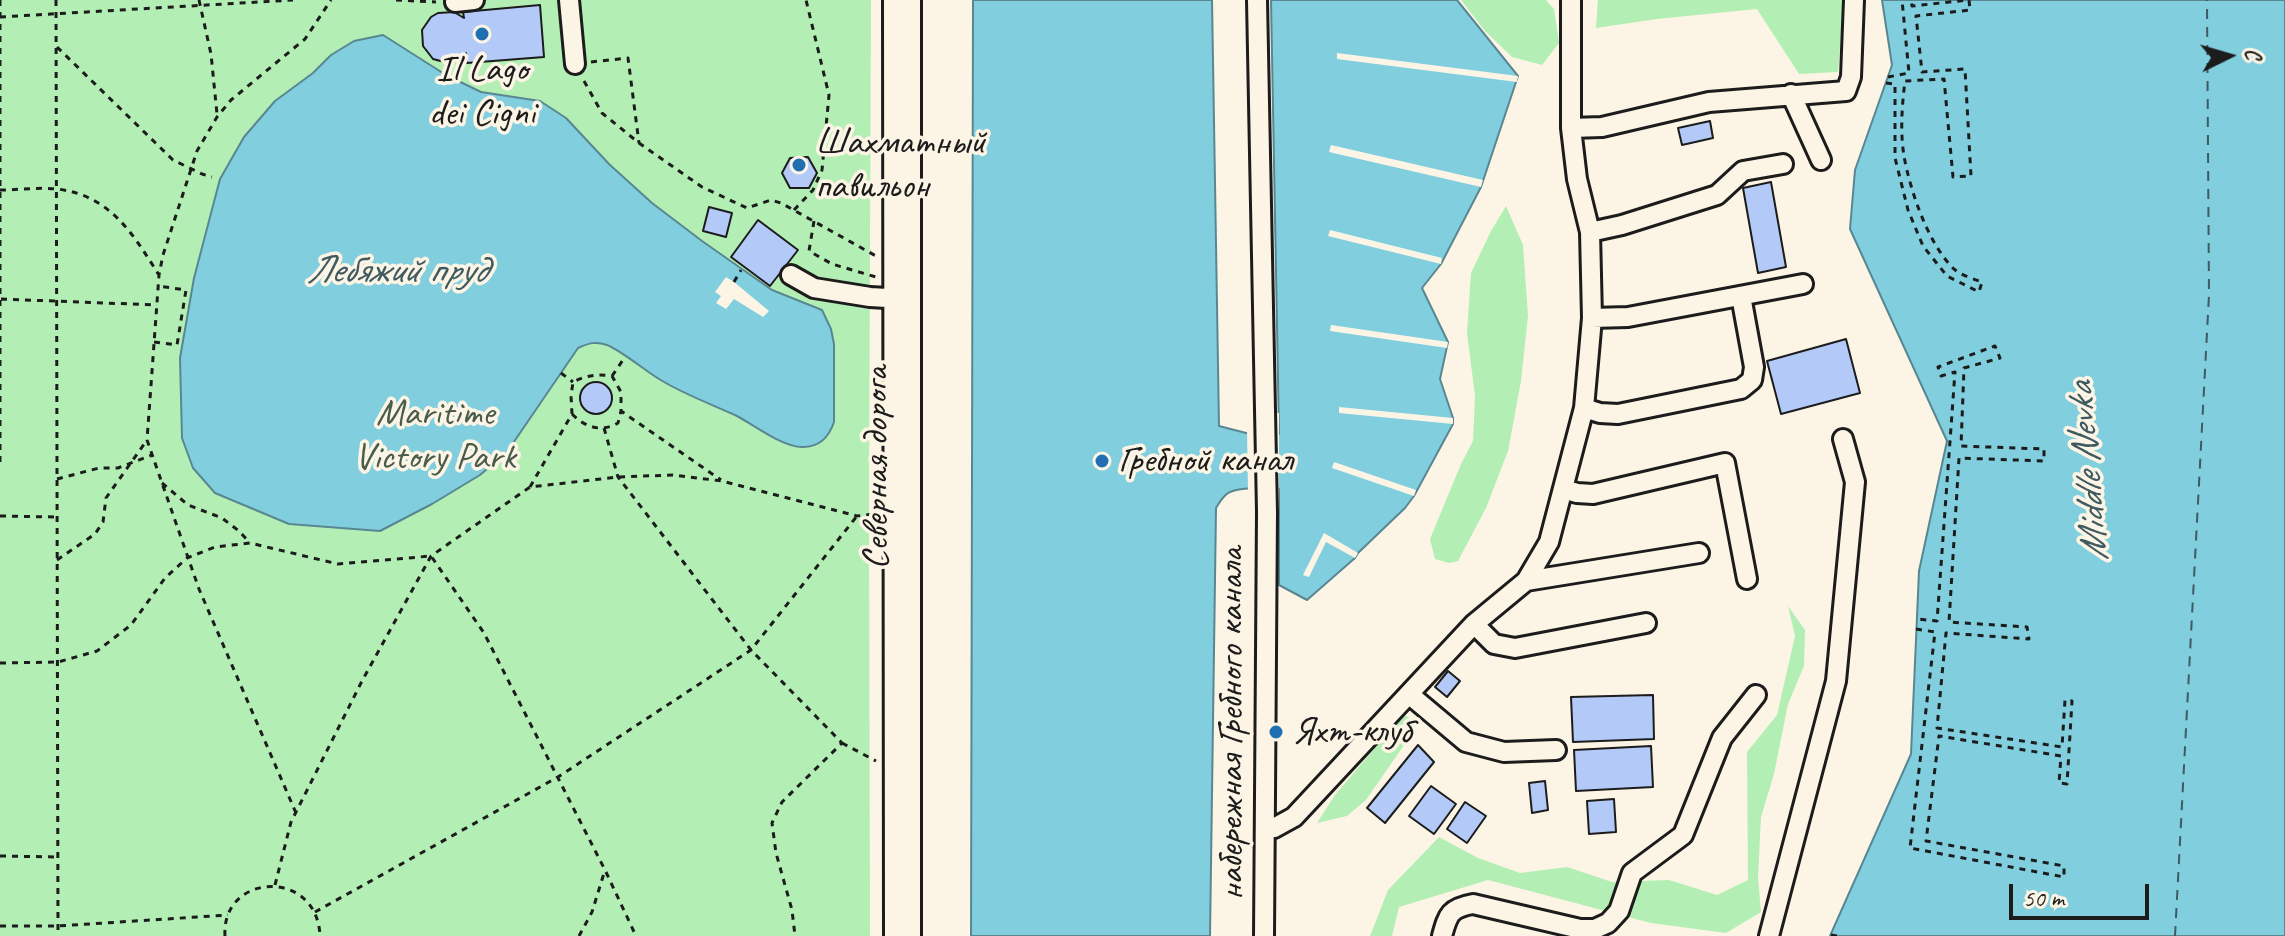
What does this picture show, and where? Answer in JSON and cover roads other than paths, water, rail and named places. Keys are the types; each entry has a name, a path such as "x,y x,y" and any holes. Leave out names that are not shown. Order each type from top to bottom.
{"street":[{"path":"569,0 575,64"},
{"name":"Северная дорога","path":"893,0 902,299 911,936"},
{"name":"Северная дорога","path":"894,936 902,299 911,0"},
{"name":"набережная Гребного канала","path":"1257,0 1267,512 1264,936"},
{"path":"1265,829 1274,828 1294,817 1474,624 1526,581 1549,542 1584,408 1592,318 1590,232 1577,179 1571,128 1571,0"},
{"path":"1571,128 1602,127 1709,102 1846,91 1851,77 1854,0"},
{"path":"1791,94 1821,160"},
{"path":"1590,232 1717,195 1743,171 1783,164"},
{"path":"791,275 814,288 902,299"},
{"path":"1592,318 1628,317 1803,284"},
{"path":"1584,408 1618,414 1741,389 1752,380 1754,367 1741,296"},
{"path":"1769,936 1836,681 1855,482 1843,439"},
{"path":"1563,489 1593,494 1725,463 1747,579"},
{"path":"1526,581 1699,553"},
{"path":"1474,624 1494,644 1515,648 1646,623"},
{"path":"1410,695 1466,742 1504,752 1556,750"},
{"path":"1442,936 1447,916 1459,906 1473,904 1580,929 1595,929 1608,923 1619,911 1632,873 1683,835 1722,738 1756,695"}],"water":[{"name":"Гребной канал","path":"973,0 1212,0 1219,426 1250,434 1279,434 1271,0 1457,0 1518,76 1481,187 1441,264 1422,288 1448,342 1440,379 1453,424 1414,496 1355,558 1307,600 1279,585 1279,489 1235,490 1225,495 1216,508 1210,936 971,936"},
{"name":"Middle Nevka","path":"1882,0 2285,0 2285,936 1830,936 1911,754 1919,571 1947,441 1850,229 1855,170 1892,65"},
{"name":"Лебяжий пруд","path":"383,35 446,75 481,92 540,101 566,118 609,164 652,203 702,241 772,290 822,310 834,344 834,422 826,437 809,447 787,444 737,416 668,384 613,348 592,343 578,348 507,452 480,475 380,531 289,524 215,493 193,468 182,438 180,358 194,278 220,179 244,137 275,101 313,73 331,55 354,41"}],"place":[{"name":"Il Lago dei Cigni","path":"482,34"},
{"name":"Шахматный павильон","path":"799,165"},
{"name":"Гребной канал","path":"1102,461"},
{"name":"Яхт-клуб","path":"1276,732"}],"park label":[{"name":"Maritime Victory Park","path":"435,436"}]}
